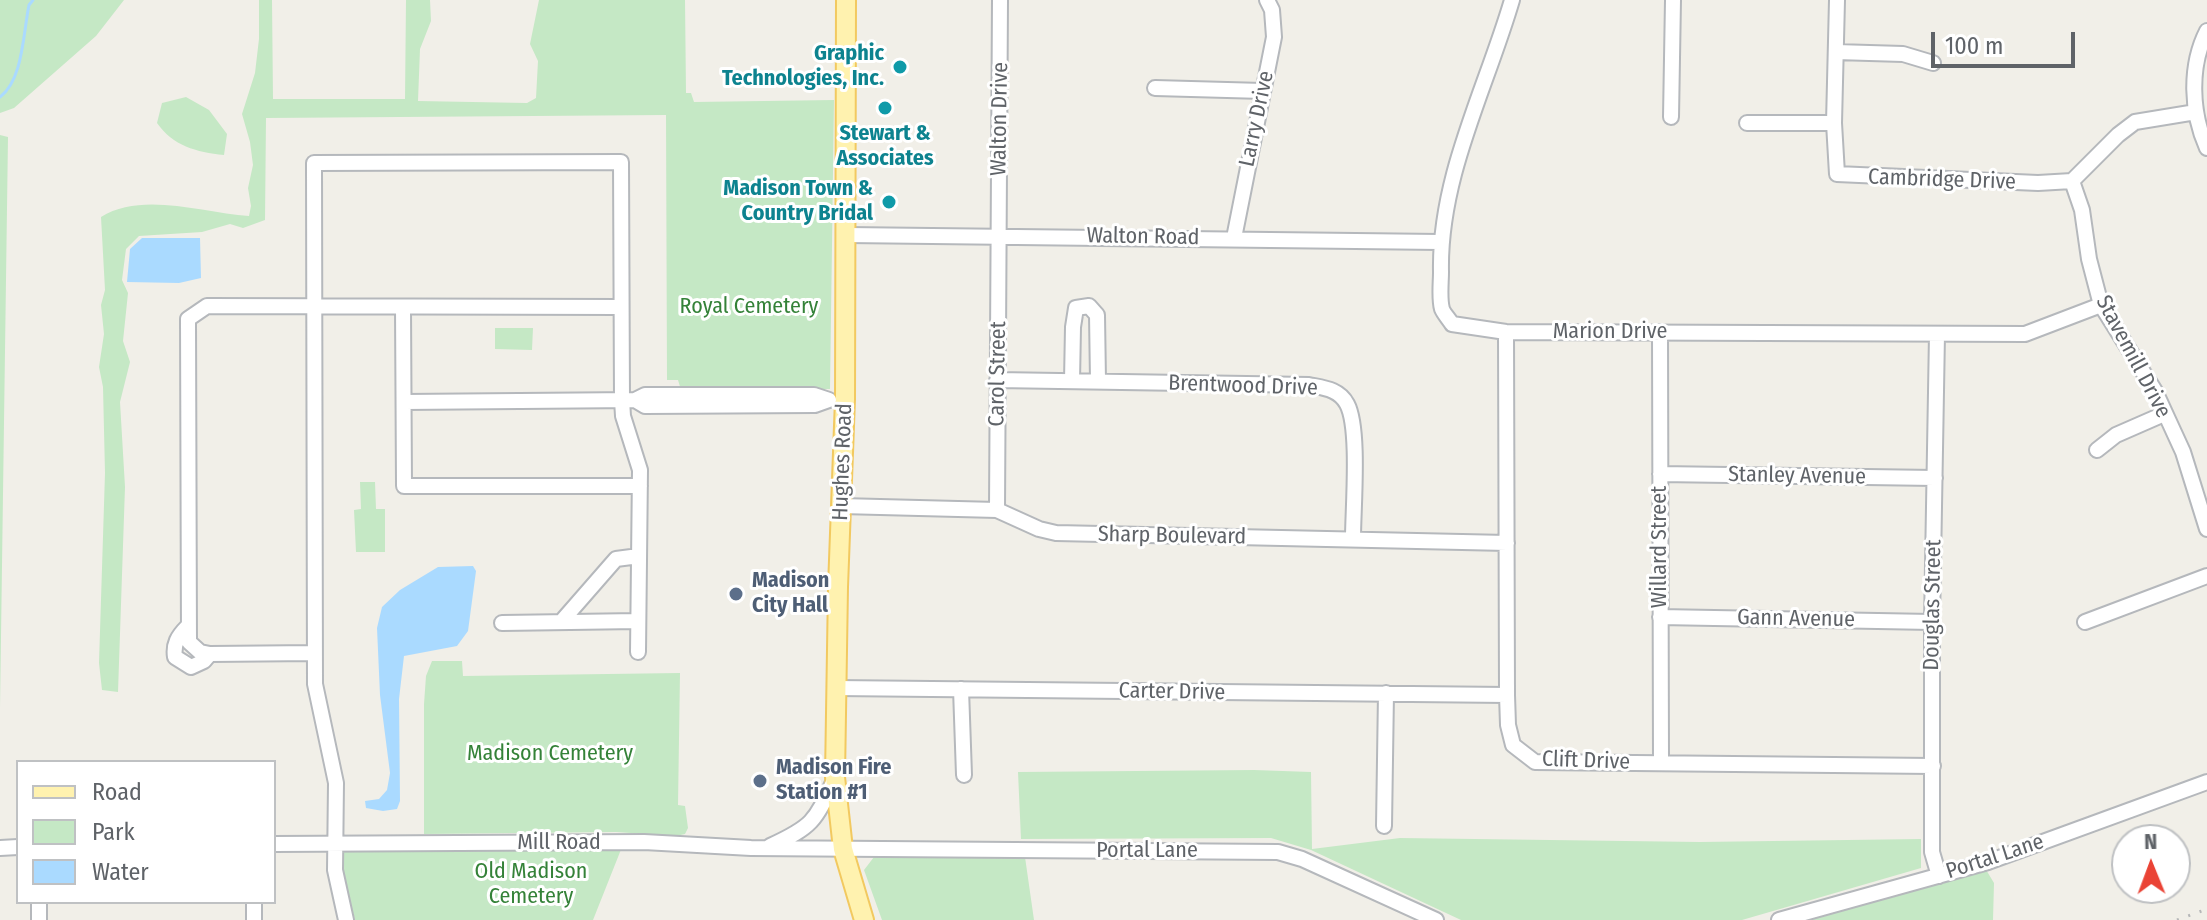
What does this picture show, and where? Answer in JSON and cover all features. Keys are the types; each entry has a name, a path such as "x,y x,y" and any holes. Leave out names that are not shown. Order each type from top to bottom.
{"main road":[{"name":"Hughes Road","path":"846,0 847,235 837,400 841,506 835,777 843,849 864,920"}],"street":[{"name":"Walton Drive","path":"998,237 1002,94 1000,0"},
{"name":"Larry Drive","path":"1234,238 1274,37 1272,10 1267,0"},
{"name":"Marion Drive","path":"1512,0 1496,55 1469,121 1440,242 1442,309 1452,324 1506,332 2025,334 2101,305"},
{"path":"1671,117 1673,0"},
{"name":"Cambridge Drive","path":"1837,0 1834,123 1837,174 2022,183 2072,181"},
{"path":"2207,31 2199,46 2194,81 2196,112 2207,148"},
{"path":"1836,52 1903,54 1933,63"},
{"path":"1155,88 1263,91"},
{"path":"2072,181 2135,122 2196,112"},
{"path":"1747,123 1834,123"},
{"path":"346,920 335,870 336,783 315,684 314,163 621,162 620,307 628,400 623,416 640,470 638,652"},
{"name":"Stavemill Drive","path":"2072,181 2082,210 2089,259 2101,305 2155,391 2183,452 2207,529"},
{"name":"Walton Road","path":"847,235 1440,242"},
{"name":"Carol Street","path":"997,510 998,237"},
{"path":"314,653 210,654 193,648 189,642 188,319 207,306 620,307"},
{"path":"1072,381 1076,308 1089,306 1097,315 1098,381"},
{"path":"403,308 404,486 640,486"},
{"name":"Clift Drive","path":"1506,332 1507,695 1508,725 1513,745 1535,762 1933,766"},
{"name":"Willard Street","path":"1660,332 1661,762"},
{"name":"Douglas Street","path":"1937,334 1932,852 1939,876"},
{"name":"Brentwood Drive","path":"997,380 1309,385 1333,390 1347,403 1353,423 1353,538"},
{"path":"404,402 628,400 645,406 710,400 815,405 837,400"},
{"path":"2097,450 2116,435 2164,414"},
{"name":"Stanley Avenue","path":"1660,474 1935,478"},
{"name":"Sharp Boulevard","path":"841,506 997,510 1039,529 1056,533 1507,543"},
{"path":"561,622 616,559 639,556"},
{"path":"2085,622 2207,576"},
{"name":"Gann Avenue","path":"1660,617 1932,622"},
{"path":"502,623 638,621"},
{"name":"Carter Drive","path":"836,688 1507,695"},
{"path":"961,689 964,775"},
{"path":"1384,826 1386,693"},
{"path":"764,848 803,831 813,821 835,777"},
{"name":"Portal Lane","path":"1779,920 1988,862 2207,782"},
{"name":"Mill Road","path":"276,844 644,842 843,849"},
{"name":"Portal Lane","path":"843,849 1278,852 1302,859 1436,920"}],"green space":[{"path":"0,0 124,0 96,36 14,108 0,113"},
{"name":"Royal Cemetery","path":"259,0 272,0 273,99 405,99 406,0 430,0 431,21 420,49 418,101 527,103 536,98 538,61 530,44 539,0 685,0 686,93 691,93 694,102 834,100 830,389 681,390 678,380 667,380 666,115 266,118 265,220 243,228 230,224 202,232 139,236 126,249 122,280 128,293 123,341 130,362 120,402 125,487 118,692 102,690 99,663 105,473 103,387 99,367 104,334 101,305 105,290 101,217 117,209 154,204 249,216 248,188 253,165 242,114 255,73"},
{"path":"186,97 209,110 227,134 224,155 186,146 170,137 157,123 162,103"},
{"path":"0,135 8,137 0,708"},
{"path":"495,328 533,328 532,350 495,349"},
{"path":"360,482 375,482 376,509 385,509 385,552 356,552 354,510 361,509"},
{"name":"Madison Cemetery","path":"432,661 462,661 463,676 680,673 678,805 685,806 688,828 685,834 424,834 424,704 426,676"},
{"path":"1018,772 1311,772 1312,849 1400,838 1700,842 1921,839 1921,868 1742,920 1461,920 1311,850 1271,838 1021,839"},
{"name":"Old Madison Cemetery","path":"622,847 593,920 355,920 344,877 342,852"},
{"path":"874,857 1025,857 1034,920 882,920 864,870"},
{"path":"1985,868 1994,883 1993,920 1808,920"}],"water":[{"path":"142,238 200,238 201,278 179,283 127,282 130,249"},
{"path":"473,566 476,571 468,631 457,646 404,656 399,699 400,801 397,809 383,811 366,808 365,801 379,799 387,790 390,773 380,695 377,628 382,607 400,590 438,567"}],"waterway":[{"path":"0,97 8,89 18,68 29,5 33,0"}],"railway":[{"path":"2177,920 2207,909"}],"place":[{"name":"Graphic Technologies, Inc.","path":"900,67"},
{"name":"Stewart & Associates","path":"885,108"},
{"name":"Madison Town & Country Bridal","path":"889,202"},
{"name":"Madison City Hall","path":"736,594"},
{"name":"Madison Fire Station #1","path":"760,781"}]}
